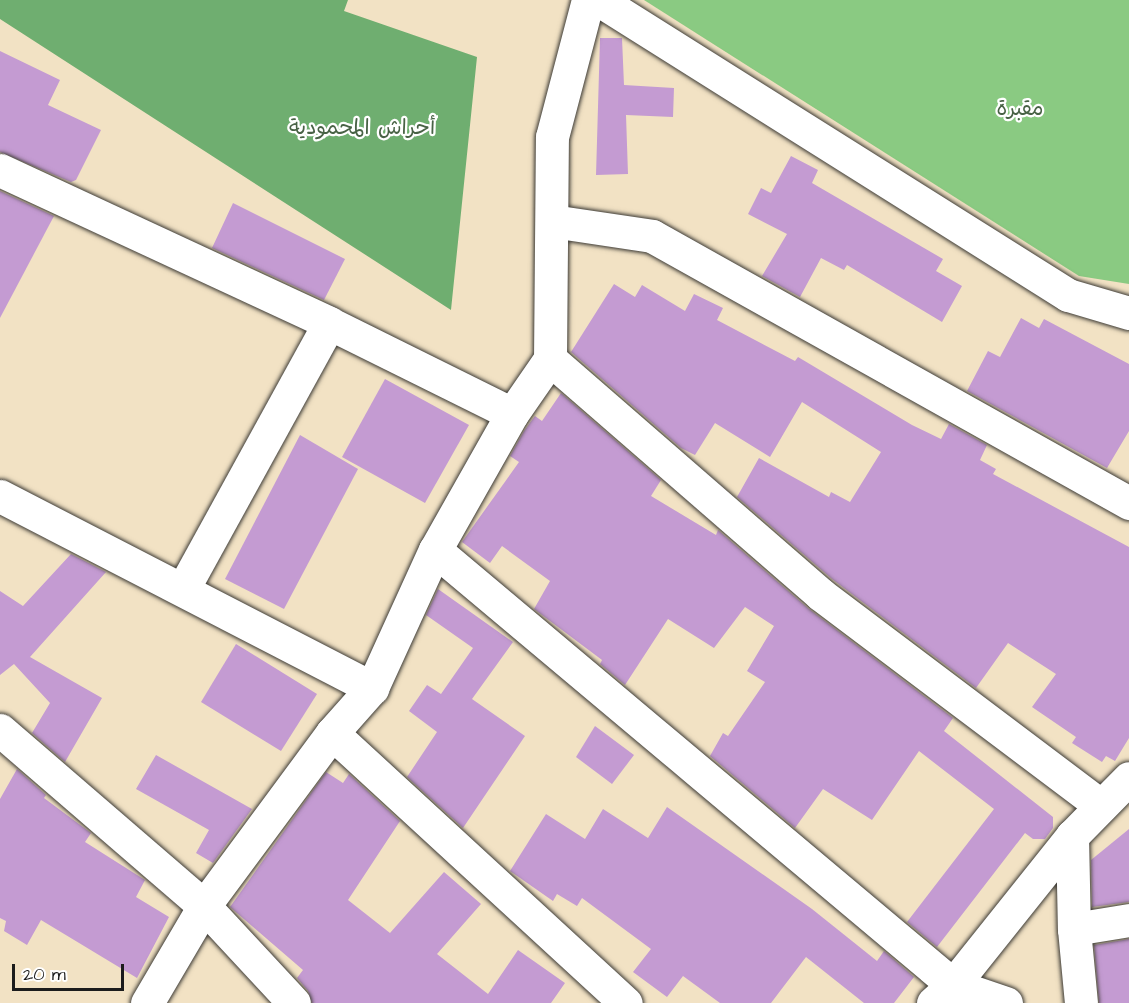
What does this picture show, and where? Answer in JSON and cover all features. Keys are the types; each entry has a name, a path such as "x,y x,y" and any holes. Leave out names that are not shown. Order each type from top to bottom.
{"street":[{"path":"147,1003 204,906 332,733 372,688 435,550 512,414 550,359 552,137 588,0"},
{"path":"600,0 1068,295 1129,313"},
{"path":"0,170 328,323 512,414"},
{"path":"552,221 652,236 1129,503"},
{"path":"183,589 328,323"},
{"path":"550,359 820,594 1101,806"},
{"path":"0,496 372,688"},
{"path":"435,550 943,994 1006,1003"},
{"path":"332,733 626,1003"},
{"path":"2,736 204,906 294,1003"},
{"path":"943,994 1072,836 1129,778"},
{"path":"1072,836 1074,929 1081,1003"},
{"path":"1074,929 1129,920"}],"green space":[{"name":"أحراش المحمودية","path":"0,0 348,0 344,11 477,57 451,310 0,19"},
{"name":"مقبرة","path":"644,0 1129,0 1129,284 1079,276"}],"building":[{"path":"600,38 622,38 624,85 674,88 673,117 626,115 628,174 596,175"},
{"path":"0,51 60,80 48,105 101,130 76,180 71,182 0,152"},
{"path":"791,156 818,170 812,183 943,259 936,271 962,286 942,322 847,265 844,270 821,258 800,297 762,276 787,234 748,214 761,188 771,193"},
{"path":"0,191 54,216 0,318"},
{"path":"233,203 345,259 324,300 212,248"},
{"path":"614,284 635,297 642,285 685,311 694,294 723,308 717,320 795,361 798,357 912,425 941,439 949,424 987,445 980,460 996,469 993,474 1129,547 1129,738 1115,761 1106,756 1102,762 1072,743 1076,737 1032,707 1056,674 1008,643 976,688 832,579 737,497 759,458 829,497 831,492 850,502 881,452 802,402 770,457 715,423 695,455 681,448 571,352"},
{"path":"1021,318 1039,328 1044,319 1129,364 1129,431 1107,468 967,391 988,351 1000,357"},
{"path":"385,379 469,425 425,503 342,457"},
{"path":"561,393 661,480 651,496 716,535 718,530 809,609 953,718 944,731 1053,817 1053,828 1045,839 1033,839 1025,833 937,947 907,922 994,809 919,751 872,820 823,789 795,828 710,756 723,733 728,736 765,682 747,671 774,626 745,607 714,648 668,619 625,685 600,664 602,660 534,609 550,581 502,546 490,563 462,542 519,462 510,456 524,431 535,416 542,421"},
{"path":"300,435 358,469 284,609 225,579"},
{"path":"71,554 106,572 30,657 102,698 65,762 32,733 50,703 14,664 0,675 0,591 23,606"},
{"path":"438,589 513,642 472,699 525,736 463,828 407,777 437,732 409,711 427,685 441,694 473,648 426,615"},
{"path":"236,644 317,694 281,751 201,702"},
{"path":"595,726 634,755 612,784 576,757"},
{"path":"156,755 252,809 213,863 196,853 209,830 136,789"},
{"path":"17,769 46,795 44,798 91,833 85,842 145,880 136,897 169,917 137,978 41,920 27,945 4,931 6,921 0,918 0,799"},
{"path":"326,772 343,783 349,774 400,821 348,900 390,933 444,872 481,904 437,954 488,994 518,950 565,983 551,1003 312,1003 308,991 297,978 303,970 230,907"},
{"path":"667,807 812,909 877,961 884,951 914,977 894,1003 864,1003 806,957 771,1003 720,1003 683,976 667,997 633,972 651,949 582,898 577,906 557,894 553,901 510,871 546,814 585,839 603,809 648,838"},
{"path":"1129,829 1129,902 1092,907 1091,860"},
{"path":"1129,939 1129,1003 1099,1003 1094,945"}]}
